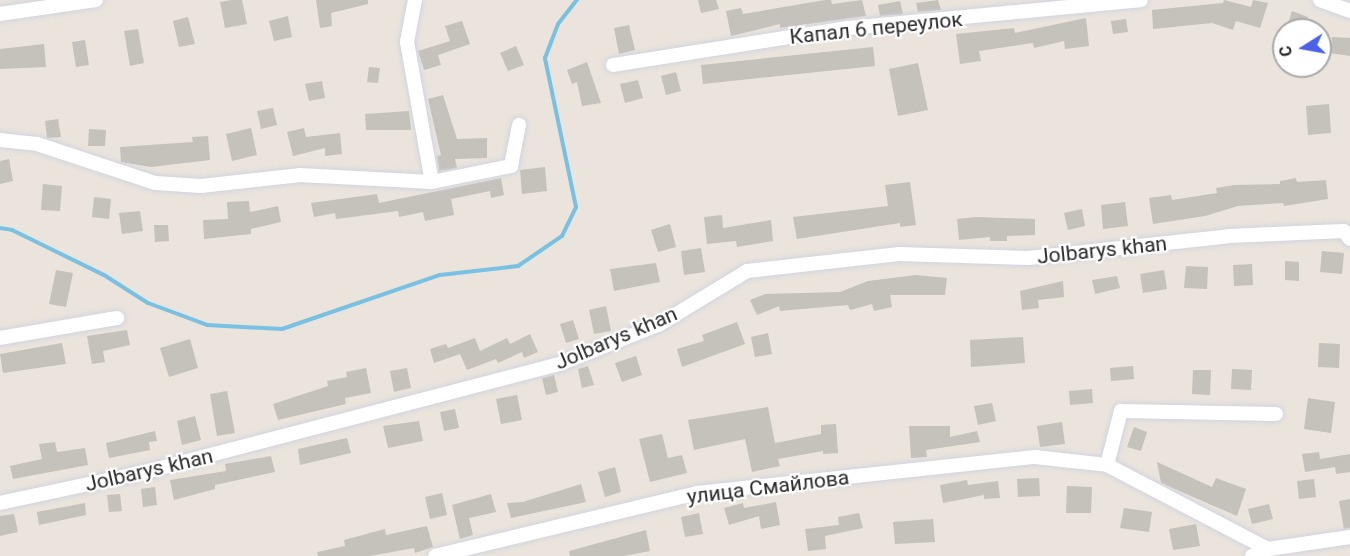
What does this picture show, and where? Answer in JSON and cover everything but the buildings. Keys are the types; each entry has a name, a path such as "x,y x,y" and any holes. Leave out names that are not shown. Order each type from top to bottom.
{"street":[{"path":"0,14 96,0"},
{"path":"415,0 407,42 432,182"},
{"name":"Капал 6 переулок","path":"613,65 847,28 1141,0"},
{"path":"1320,0 1350,11"},
{"path":"0,140 37,144 155,183 201,186 300,175 432,182 511,166 519,125"},
{"name":"Jolbarys khan","path":"0,503 145,472 562,363 660,324 747,271 899,254 1028,258 1229,236 1347,235"},
{"path":"0,338 117,318"},
{"path":"1107,465 1121,411 1276,414"},
{"name":"улица Смайлова","path":"435,556 697,493 1035,457 1107,465 1268,549"},
{"path":"1252,556 1268,549 1350,537"}],"waterway":[{"path":"0,228 12,230 104,275 148,303 207,325 282,329 440,275 518,266 562,236 576,207 545,58 558,24 577,0"}]}
